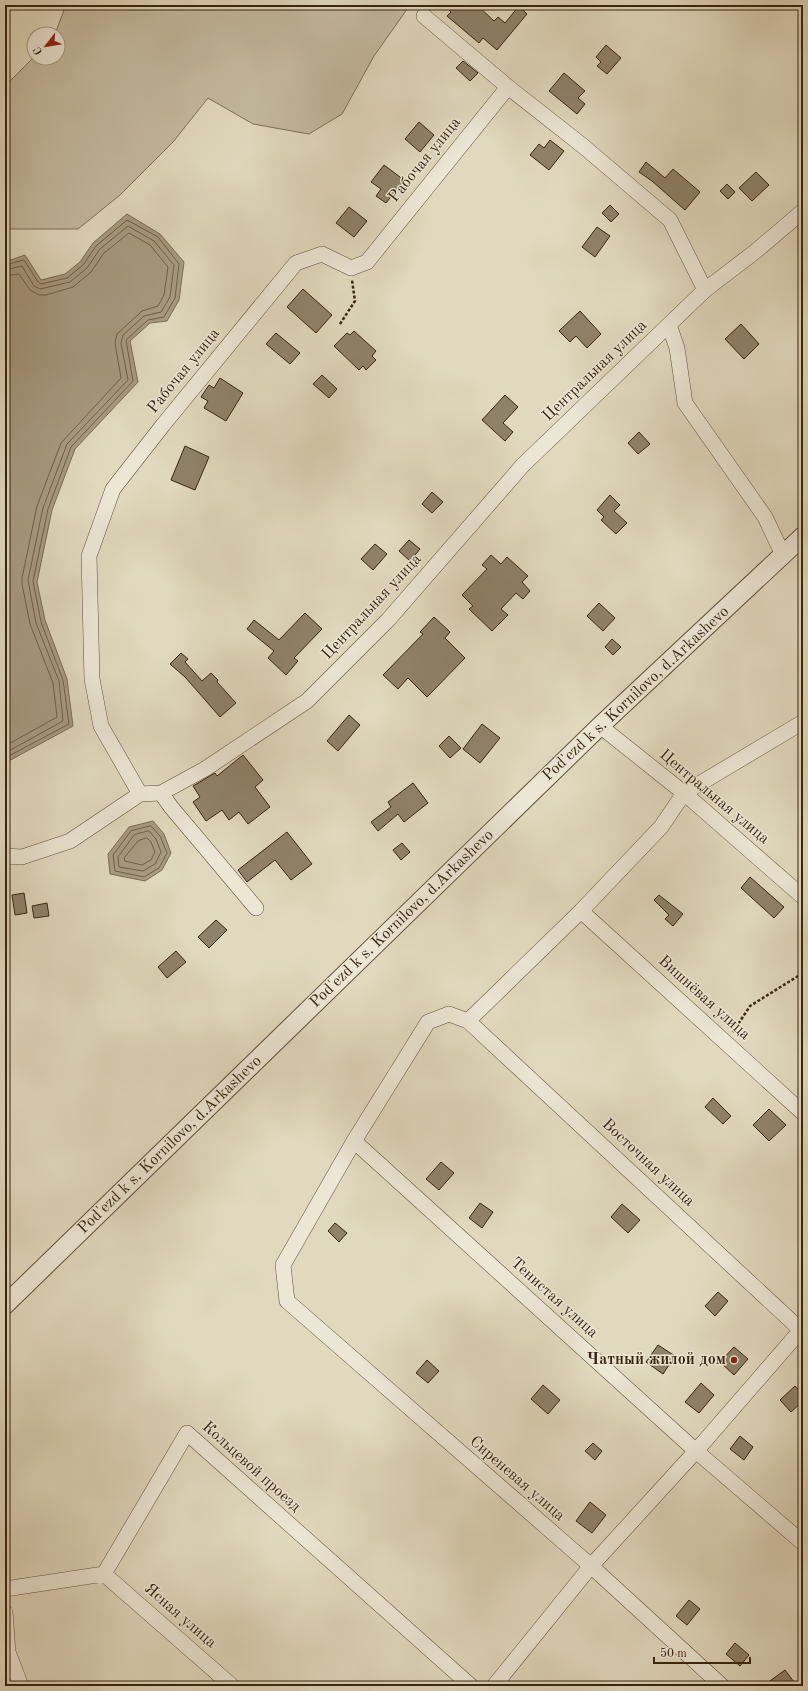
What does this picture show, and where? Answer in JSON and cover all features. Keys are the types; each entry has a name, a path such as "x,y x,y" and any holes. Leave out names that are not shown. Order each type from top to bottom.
{"street":[{"path":"424,16 508,87 583,146 670,220 705,290"},
{"name":"Рабочая улица","path":"140,794 101,726 92,679 89,556 113,489 163,425 296,263 322,254 351,268 367,262 508,87"},
{"name":"Центральная улица","path":"140,794 162,793 205,768 307,701 388,620 523,465 705,290 756,251 803,211"},
{"path":"669,325 677,348 685,403 765,517 783,556"},
{"name":"Pod'ezd k s. Kornilovo, d.Arkashevo","path":"5,1305 600,726 803,536"},
{"path":"354,1141 428,1022 450,1014 468,1021 581,911 661,827 684,793 803,722"},
{"name":"Центральная улица","path":"600,726 684,793 803,897"},
{"path":"162,793 171,807 256,908"},
{"path":"5,856 22,857 70,841 140,794"},
{"name":"Вишнёвая улица","path":"581,911 803,1112"},
{"name":"Восточная улица","path":"468,1021 802,1331"},
{"name":"Сиреневая улица","path":"354,1141 283,1266 287,1301 591,1566 722,1686"},
{"name":"Тенистая улица","path":"354,1141 696,1451 803,1543"},
{"path":"494,1686 591,1566 696,1451 802,1331"},
{"name":"Кольцевой проезд","path":"104,1574 186,1433 471,1686"},
{"path":"5,1589 104,1574"},
{"name":"Ясная улица","path":"104,1574 232,1686"},
{"path":"5,1612 8,1652 21,1686"}],"path":[{"path":"340,324 356,301 351,268"},
{"path":"726,1042 750,1006 803,973"}],"shaded area":[{"path":"66,5 410,5 374,56 342,114 309,134 253,124 208,98 173,142 120,195 78,229 5,229 5,86 26,65 66,66 66,26 58,26"}],"water":[{"path":"127,214 160,234 184,262 179,300 167,321 150,323 130,341 138,382 75,449 52,510 37,582 45,620 67,679 73,726 5,763 5,262 25,255 41,280 65,274 80,262 93,243"},
{"path":"153,821 164,834 171,853 162,870 145,881 110,874 108,854 129,827"}],"building":[{"path":"444,5 477,5 494,21 498,17 505,23 519,6 527,14 497,50 483,38 479,43 447,16 451,12"},
{"path":"606,45 621,58 607,74 597,66 601,62 596,57"},
{"path":"463,61 478,73 470,81 456,68"},
{"path":"564,73 585,91 578,98 585,104 577,114 549,91"},
{"path":"419,122 434,135 420,152 405,139"},
{"path":"550,140 564,151 549,170 530,155 539,144 544,148"},
{"path":"646,162 665,178 673,169 700,192 685,210 652,181 639,172"},
{"path":"384,165 404,180 386,203 376,196 381,189 371,182"},
{"path":"756,172 769,185 752,201 739,188"},
{"path":"727,184 735,192 728,199 720,191"},
{"path":"610,205 619,214 611,222 602,213"},
{"path":"349,207 367,221 354,237 336,223"},
{"path":"597,227 610,236 595,257 582,247"},
{"path":"303,289 332,315 316,333 287,307"},
{"path":"580,311 601,334 587,348 576,336 570,342 559,331"},
{"path":"741,324 759,344 744,359 725,339"},
{"path":"354,331 376,351 372,356 376,360 366,370 363,366 359,370 334,346 347,333 350,335"},
{"path":"276,333 300,353 290,364 266,344"},
{"path":"322,375 337,389 329,398 313,384"},
{"path":"220,378 243,393 226,421 204,408 208,401 201,397 209,385 214,388"},
{"path":"505,395 518,407 503,423 513,432 505,441 482,420"},
{"path":"639,432 650,444 638,454 628,443"},
{"path":"185,446 209,457 195,490 171,480"},
{"path":"432,492 443,502 432,513 422,504"},
{"path":"610,495 620,505 614,511 627,523 616,534 601,520 604,517 597,510"},
{"path":"409,540 420,549 410,561 399,551"},
{"path":"375,544 387,554 373,570 361,559"},
{"path":"491,555 501,564 507,557 528,576 522,582 530,591 523,599 516,593 501,609 508,615 492,631 469,609 473,606 462,595 487,569 482,565"},
{"path":"599,603 615,618 603,631 587,616"},
{"path":"305,613 322,629 294,658 298,661 286,675 268,658 274,651 247,629 254,620 279,640"},
{"path":"434,617 450,632 445,638 465,658 427,697 408,678 398,689 383,675 423,634 420,632"},
{"path":"612,639 621,647 613,655 605,647"},
{"path":"181,653 188,659 185,662 202,681 211,673 236,703 220,717 185,677 170,664"},
{"path":"349,715 360,725 338,751 327,741"},
{"path":"482,724 500,738 480,763 463,749"},
{"path":"449,736 461,748 450,758 439,746"},
{"path":"243,755 263,780 255,787 270,807 248,824 239,812 229,820 222,810 206,821 193,802 200,797 193,786 215,773 217,776"},
{"path":"413,783 428,803 404,822 398,814 378,831 371,822 391,807 388,802"},
{"path":"287,832 312,864 291,880 275,860 247,882 238,870"},
{"path":"402,843 410,852 401,860 393,850"},
{"path":"750,877 784,907 774,918 741,888"},
{"path":"24,893 27,913 15,915 12,895"},
{"path":"659,895 683,914 673,926 665,919 669,915 654,900"},
{"path":"47,903 49,916 34,918 32,906"},
{"path":"216,920 227,930 209,948 198,937"},
{"path":"176,951 186,962 167,978 158,967"},
{"path":"713,1098 731,1116 723,1124 705,1107"},
{"path":"769,1109 786,1125 769,1141 753,1125"},
{"path":"441,1162 454,1173 439,1190 426,1179"},
{"path":"480,1203 493,1212 482,1228 469,1218"},
{"path":"622,1204 640,1220 628,1233 611,1217"},
{"path":"335,1223 347,1233 339,1242 328,1231"},
{"path":"718,1292 728,1301 715,1316 705,1306"},
{"path":"658,1345 675,1356 663,1374 646,1362"},
{"name":"Чатный жилой дом","path":"734,1347 748,1359 734,1375 720,1362"},
{"path":"427,1360 439,1371 428,1383 416,1373"},
{"path":"701,1383 714,1395 699,1413 685,1402"},
{"path":"543,1385 560,1400 548,1414 531,1399"},
{"path":"795,1386 803,1395 803,1401 791,1412 780,1400"},
{"path":"740,1436 753,1447 744,1460 730,1449"},
{"path":"593,1443 602,1451 595,1460 585,1451"},
{"path":"590,1502 606,1515 592,1533 576,1521"},
{"path":"689,1600 700,1609 687,1625 676,1616"},
{"path":"735,1643 749,1655 740,1666 726,1654"},
{"path":"785,1670 797,1686 763,1686"}],"place":[{"name":"Чатный жилой дом","path":"734,1360"}]}
